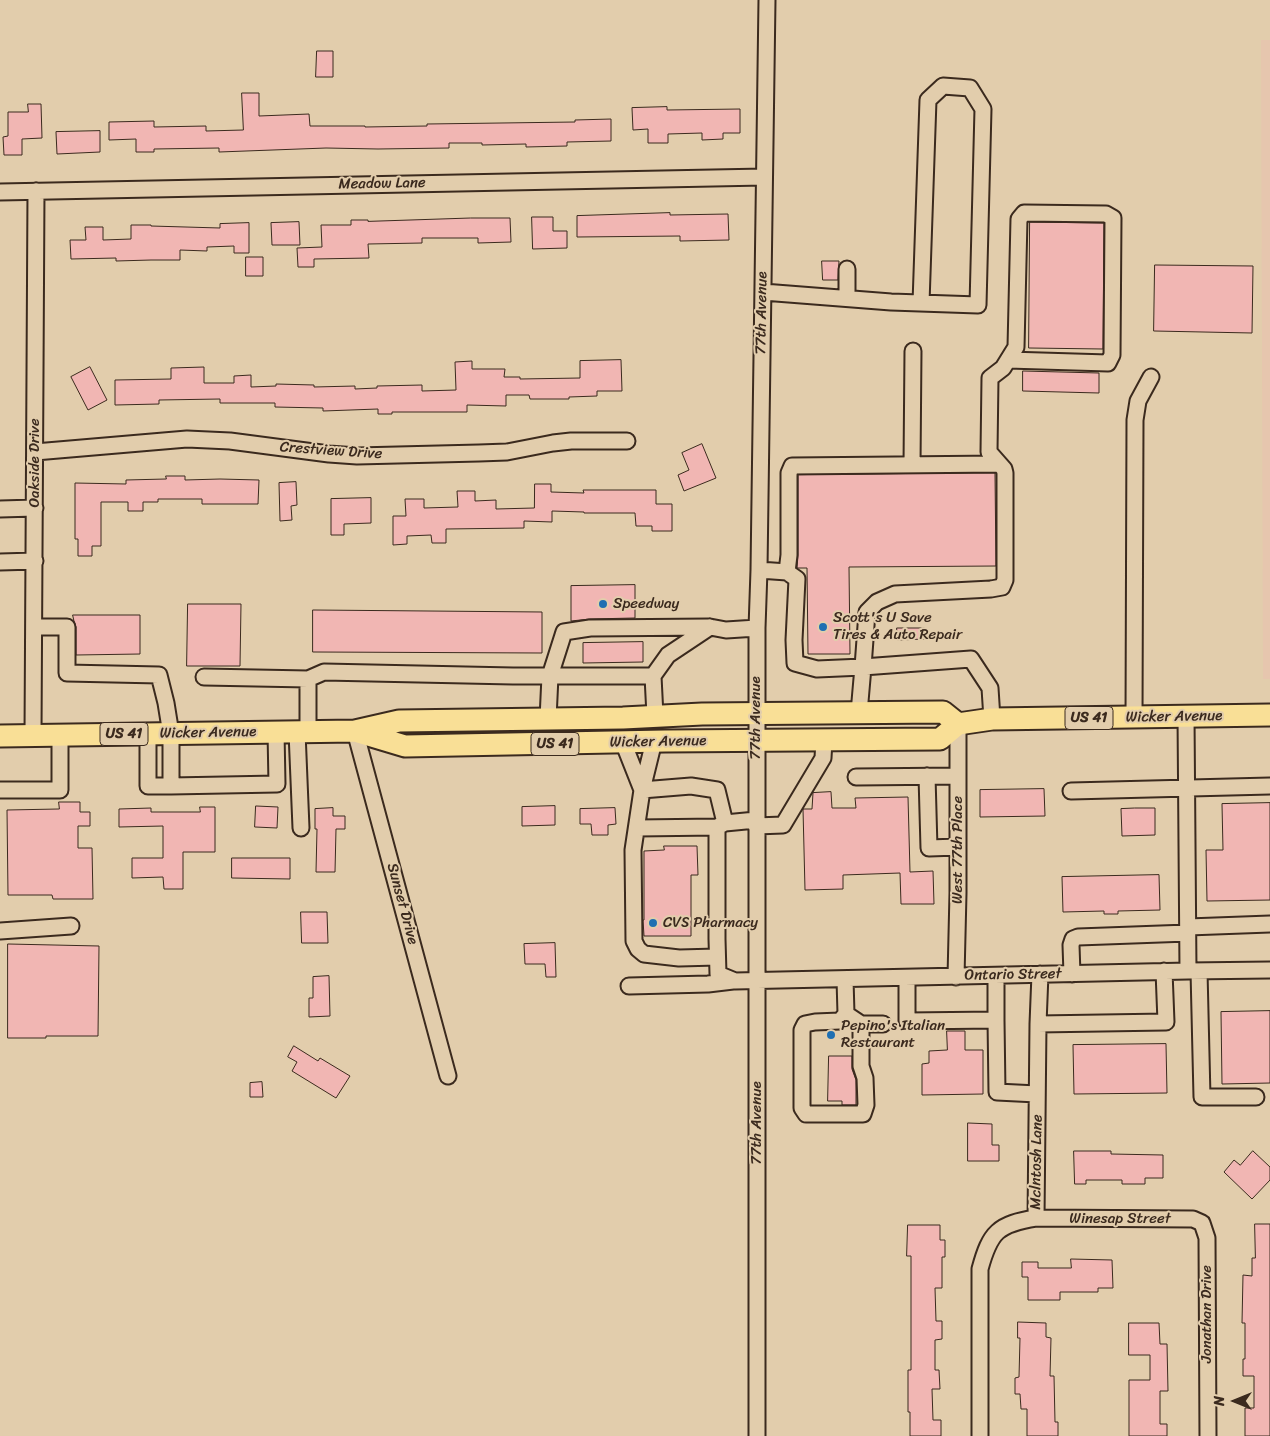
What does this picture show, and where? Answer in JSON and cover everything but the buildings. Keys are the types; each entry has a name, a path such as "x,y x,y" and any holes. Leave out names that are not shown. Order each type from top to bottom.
{"highway":[{"name":"Wicker Avenue","path":"0,736 355,731 399,721 623,718 702,714 943,712 958,724"},
{"name":"Wicker Avenue","path":"355,731 405,746 654,741 940,739 958,724 992,719 1270,716"}],"street":[{"name":"77th Avenue","path":"756,1436 756,714 767,0"},
{"path":"763,292 921,303 978,304 983,109 970,88 943,86 928,100 921,303"},
{"name":"Meadow Lane","path":"0,192 764,177"},
{"name":"Oakside Drive","path":"33,735 36,191"},
{"path":"859,713 868,612 878,602 895,594 991,589 1002,587 1005,580 1005,474 1004,469 989,452 990,378 1003,368 1016,347 1019,219 1024,213 1106,214 1113,218 1112,356 1108,362 1008,360"},
{"path":"847,298 848,270"},
{"path":"912,465 913,351"},
{"path":"1134,717 1135,420 1138,402 1151,377"},
{"name":"Crestview Drive","path":"35,452 187,439 230,441 358,456 479,454 507,452 571,441 627,442"},
{"path":"787,572 790,555 789,473 792,466 999,464"},
{"path":"0,509 35,508"},
{"path":"0,562 35,561"},
{"path":"759,570 787,572 796,579 795,663 818,669 971,659 990,688 992,719"},
{"path":"655,716 653,676 668,655 710,626"},
{"path":"548,719 550,676 564,632 590,628 710,626 726,630 757,628"},
{"path":"34,627 67,627 67,672 159,675 166,703 170,734 171,786"},
{"path":"204,677 308,679 324,672 653,676"},
{"path":"301,828 303,732 308,679"},
{"path":"1186,716 1188,930 1194,971 1202,1097 1256,1097"},
{"name":"West 77th Place","path":"956,976 958,724"},
{"name":"Sunset Drive","path":"355,731 448,1076"},
{"path":"148,734 148,786 171,786 276,784 276,732"},
{"path":"0,790 60,790 60,735"},
{"path":"637,828 756,823 783,825 823,758 824,740"},
{"path":"654,741 642,790 633,850 634,942 644,954 679,958 717,956"},
{"path":"623,742 642,790"},
{"path":"927,776 929,848 958,847"},
{"path":"856,777 958,776"},
{"path":"642,790 691,786 717,790 721,825 718,974 735,981"},
{"path":"1070,791 1270,786"},
{"path":"1072,974 1071,945 1073,939 1078,936 1270,924"},
{"path":"0,931 70,926"},
{"name":"Ontario Street","path":"629,986 708,984 735,981 1270,970"},
{"path":"1038,1024 1166,1022 1164,971"},
{"name":"Mclntosh Lane","path":"980,1436 980,1269 986,1250 996,1232 1017,1221 1036,1218 1040,974"},
{"path":"996,976 997,1092 1037,1094"},
{"path":"907,978 907,1021 996,1020"},
{"path":"845,980 846,1014 840,1021 805,1024 802,1030 802,1108 806,1114 863,1114 866,1105 865,1078 861,1066 861,1024"},
{"path":"846,1014 861,1024 883,1024"},
{"name":"Winesap Street","path":"1036,1218 1193,1219 1202,1223"},
{"name":"Jonathan Drive","path":"1202,1223 1207,1238 1208,1436"}],"shaded area":[{"path":"1261,40 1270,40 1270,679 1263,679"}],"place":[{"name":"Speedway","path":"603,604"},
{"name":"Scott's U Save Tires & Auto Repair","path":"823,627"},
{"name":"CVS Pharmacy","path":"653,923"},
{"name":"Pepino's Italian Restaurant","path":"831,1035"}]}
